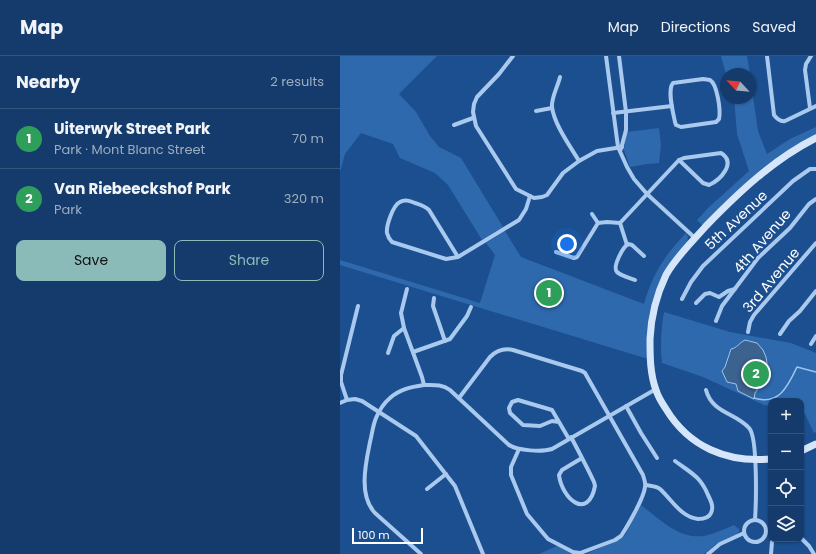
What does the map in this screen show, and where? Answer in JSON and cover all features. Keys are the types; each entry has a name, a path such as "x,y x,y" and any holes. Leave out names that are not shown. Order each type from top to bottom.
{"street":[{"path":"513,56 499,74 477,97 473,108 476,126 518,191 537,198 544,196 562,173 579,161 597,151 620,147"},
{"path":"606,56 613,113 621,153 634,179 647,194 695,238"},
{"path":"620,56 626,112 626,130 620,147"},
{"path":"766,56 774,115 776,118 781,121 785,121 816,106"},
{"path":"810,108 805,70 806,64 812,56"},
{"path":"560,77 553,98 552,108 559,126 579,161"},
{"path":"710,80 713,81 715,86 720,114 719,119 716,122 678,126 675,124 672,106 670,90 673,83 710,80"},
{"path":"613,113 672,106"},
{"path":"536,111 552,108"},
{"path":"454,125 474,118"},
{"path":"768,459 737,459 720,454 696,442 682,430 672,418 656,390 650,361 652,319 656,300 663,282 672,266 695,238 720,211 771,166 799,146 816,138"},
{"path":"620,223 678,160 721,153 725,156 728,166 712,183 707,185 678,160"},
{"name":"5th Avenue","path":"682,300 693,278 708,261 793,180 810,169 816,169"},
{"path":"458,257 429,210 406,200 396,204 387,229 388,237 392,242 446,259 458,257 519,220 526,209 530,196"},
{"name":"4th Avenue","path":"716,321 722,306 758,258 790,228 809,204 816,199"},
{"path":"592,214 598,223"},
{"path":"598,223 620,223"},
{"path":"556,252 577,258 598,223"},
{"path":"620,223 626,245 615,266 615,270 618,273 635,280"},
{"name":"3rd Avenue","path":"748,332 750,322 754,315 816,243"},
{"path":"626,245 632,245 644,256"},
{"path":"407,289 401,309 404,328 424,386"},
{"path":"696,303 705,294 710,293 719,297 728,291 735,289"},
{"path":"780,334 789,321 800,311 816,292"},
{"path":"434,298 433,306 445,341"},
{"path":"349,399 341,382 341,375 358,306"},
{"path":"413,352 450,339 467,316 471,307"},
{"path":"388,353 394,336 404,328"},
{"path":"811,344 816,336"},
{"path":"459,398 490,356 499,350 510,349 584,372 588,376 644,477 646,485 643,497 621,536 615,540 583,552 576,553 548,538 527,514 510,471 519,449"},
{"path":"421,554 375,513 368,502 364,474 373,427 379,412 388,399 407,388 443,386 450,390 512,447 519,449 545,450 552,448 656,390"},
{"path":"706,390 710,401 750,429 752,432 755,460 755,520"},
{"path":"340,403 349,399 362,401 413,433 457,490 483,554"},
{"path":"559,422 554,421 540,426 523,425 510,413 509,408 512,402 518,400 552,410 582,458 596,486 589,500 586,503 580,504 573,502 566,494 559,475 562,470 582,458"},
{"path":"626,406 641,434 657,458"},
{"path":"804,450 816,444"},
{"path":"646,485 659,488 674,505 693,518 706,518 710,515 712,511 712,502 703,484 696,476 675,461"},
{"path":"427,489 446,474"},
{"path":"768,531 764,524 758,520 755,520 745,525 744,533 748,540 753,543 762,541 768,534"},
{"path":"708,554 720,544 744,533"},
{"path":"804,541 814,554"},
{"path":"771,554 772,542"}],"shaded area":[{"path":"340,56 437,56 399,94 416,112 430,136 439,147 461,158 503,227 482,240 448,185 435,173 400,158 393,144 361,133 345,154 340,172"},
{"path":"721,56 747,56 749,68 724,68"},
{"path":"734,104 754,104 758,131 767,154 790,139 816,127 816,135 799,144 770,164 742,188 703,226 697,220 749,171 737,134"},
{"path":"659,128 661,145 659,163 630,167 624,150 626,132"},
{"path":"505,231 521,257 644,304 651,284 660,266 671,250 686,233 688,237 687,242 664,273 648,359 340,265 340,260 480,303 495,255 486,243"},
{"path":"664,312 730,332 791,343 816,353 816,432 814,433 804,412 804,398 768,398 768,406 764,405 703,377 662,363 662,325"},
{"path":"745,340 757,343 763,350 767,363 765,378 755,393 754,399 738,391 736,384 727,382 722,371 725,367 731,349 735,348"},
{"path":"641,505 670,527 686,535 704,536 734,525 740,530 737,534 716,544 704,554 586,554 621,539 625,535"},
{"path":"557,546 572,554 539,554"}],"waterway":[{"path":"754,398 763,400 770,399 782,393 797,367 816,372"}],"place":[{"name":"Uiterwyk Street Park","path":"549,293"},
{"name":"Van Riebeeckshof Park","path":"756,374"}]}
